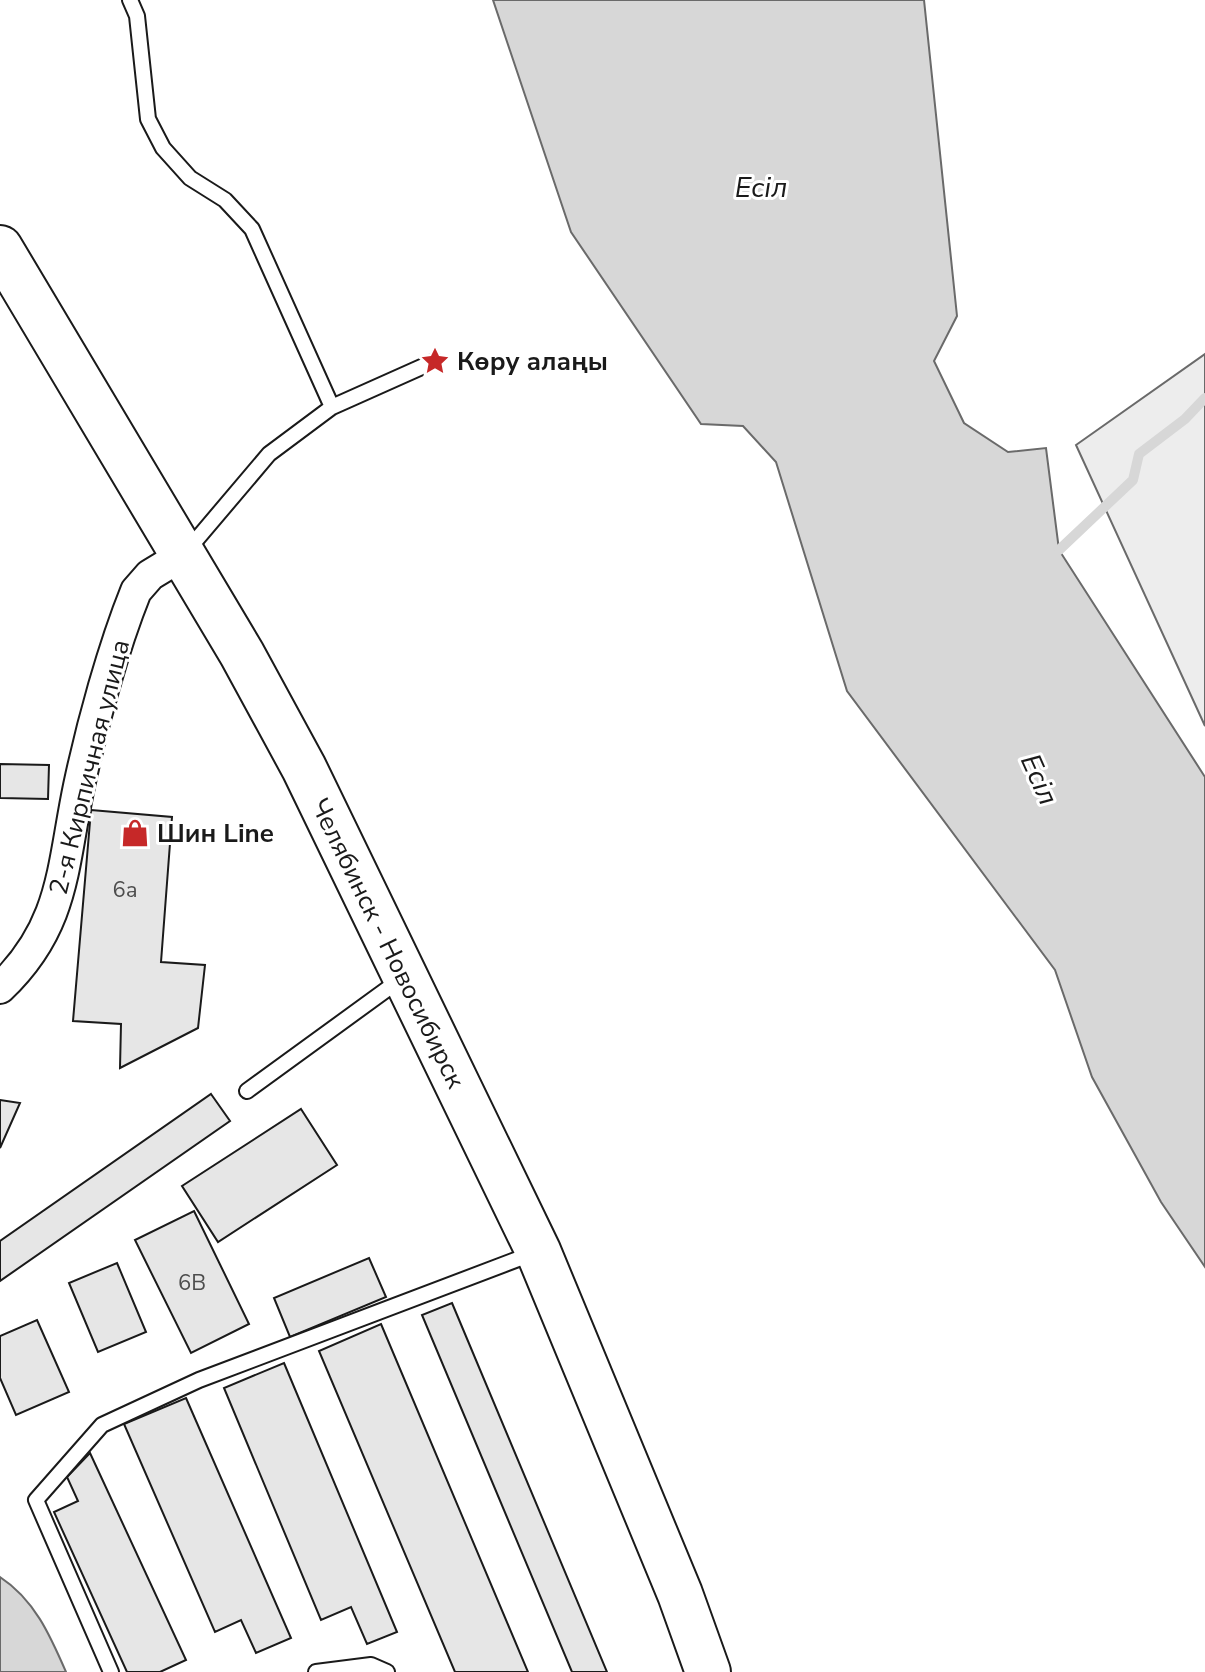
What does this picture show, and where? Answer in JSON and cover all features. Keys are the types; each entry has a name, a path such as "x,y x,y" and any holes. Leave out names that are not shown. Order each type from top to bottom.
{"highway":[{"name":"Челябинск - Новосибирск","path":"1,250 183,555 304,768 538,1251 680,1594 708,1672"}],"street":[{"name":"2-я Кирпичная улица","path":"0,988 23,966 52,915 66,873 79,786 136,591 150,575 183,555"}],"lane":[{"path":"130,0 137,16 148,119 163,148 190,178 225,200 252,229 332,407"},
{"path":"183,555 269,454 332,407 435,361"},
{"path":"247,1091 404,977"},
{"path":"111,1672 36,1500 102,1425 199,1380 538,1251"},
{"path":"316,1672 371,1665 387,1672"}],"shaded area":[{"path":"1205,354 1205,726 1076,445"}],"water":[{"name":"Есіл","path":"493,0 924,0 957,316 934,361 964,423 1008,452 1046,448 1059,550 1205,777 1205,1267 1161,1202 1092,1077 1055,970 847,691 776,462 743,426 701,424 571,232"},
{"path":"0,1577 32,1607 66,1672 0,1672"}],"building":[{"path":"0,764 49,765 48,799 0,798"},
{"path":"91,810 172,817 161,962 205,965 198,1028 120,1068 121,1024 73,1021"},
{"path":"211,1094 230,1121 0,1281 0,1241"},
{"path":"0,1100 20,1103 0,1148"},
{"path":"301,1109 337,1165 218,1242 182,1186"},
{"path":"194,1211 249,1324 191,1353 135,1240"},
{"path":"369,1258 386,1297 290,1337 274,1298"},
{"path":"117,1263 146,1332 98,1352 69,1283"},
{"path":"452,1303 607,1672 572,1672 422,1315"},
{"path":"37,1320 69,1392 16,1415 0,1378 0,1336"},
{"path":"381,1324 528,1672 455,1672 319,1351"},
{"path":"284,1363 397,1632 367,1644 351,1607 321,1620 224,1388"},
{"path":"186,1398 291,1638 256,1653 241,1620 215,1632 124,1424"},
{"path":"90,1453 186,1660 160,1672 127,1672 54,1512 78,1501 67,1477"}],"waterway":[{"path":"1059,550 1133,480 1139,454 1185,419 1205,398"}],"place":[{"name":"Көру алаңы","path":"435,361"},
{"name":"Шин Line","path":"135,833"}]}
